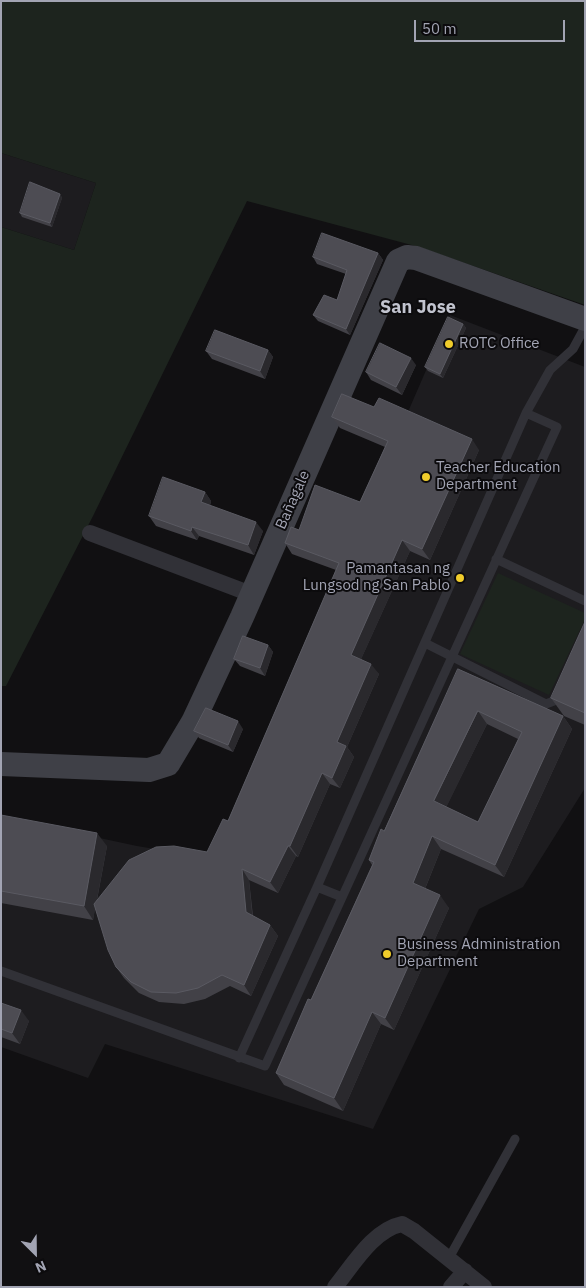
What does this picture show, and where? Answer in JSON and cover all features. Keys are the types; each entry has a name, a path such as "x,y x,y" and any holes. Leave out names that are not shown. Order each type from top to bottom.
{"street":[{"name":"Bañagale","path":"1,764 149,770 168,764 193,722 398,261 407,257 416,258 585,319"},
{"path":"90,533 251,594"},
{"path":"335,1287 379,1235 389,1227 402,1224 449,1258 484,1287"},
{"path":"451,1287 464,1271"}],"lane":[{"path":"239,1058 317,887 526,414 550,370 573,349 585,327"},
{"path":"1,971 265,1066 556,427 526,414"},
{"path":"496,559 585,601"},
{"path":"425,643 546,704 559,699 566,683"},
{"path":"317,887 342,897"},
{"path":"449,1258 515,1139"}],"shaded area":[{"path":"1,1 585,1 585,305 419,247 247,201 93,516 6,686 1,686 1,227 74,250 96,183 1,153"},
{"path":"1,153 96,183 74,250 1,227"},
{"name":"Pamantasan ng Lungsod ng San Pablo","path":"450,315 585,367 585,788 523,887 479,909 373,1129 105,1044 88,1078 1,1047 1,817 137,846 214,859"},
{"path":"498,573 585,613 585,619 549,695 460,654"}],"building":[{"path":"30,182 60,194 50,223 20,213"},
{"path":"322,233 378,253 346,329 313,315 324,295 337,300 347,270 313,257"},
{"name":"ROTC Office","path":"448,317 463,324 440,374 425,367"},
{"path":"215,330 268,350 260,371 206,351"},
{"path":"380,343 411,358 396,387 366,372"},
{"path":"342,394 374,407 379,398 472,439 422,549 402,540 351,655 371,664 337,742 346,746 332,778 322,773 290,846 288,846 270,882 242,869 246,912 270,925 244,985 222,975 198,988 176,993 151,992 131,982 116,967 108,950 94,904 129,860 156,847 174,846 207,852 223,819 228,821 339,563 285,543 291,527 299,530 315,485 360,502 388,441 332,417"},
{"path":"163,477 205,492 201,502 256,522 248,545 192,527 191,531 149,516"},
{"path":"585,622 585,713 551,698"},
{"path":"243,636 268,645 260,668 234,659"},
{"path":"458,669 563,716 495,865 432,836 413,883 440,895 385,1018 372,1012 334,1098 276,1073 308,999 311,1000 374,862 369,860 381,829 384,831","holes":["478,711 522,732 478,822 434,801"]},
{"path":"206,708 238,721 228,745 194,731"},
{"path":"1,815 97,833 84,906 1,891"},
{"path":"1,1003 21,1010 12,1033 1,1029"}],"place":[{"name":"ROTC Office","path":"449,344"},
{"name":"Teacher Education Department","path":"426,477"},
{"name":"Pamantasan ng Lungsod ng San Pablo","path":"460,578"},
{"name":"Business Administration Department","path":"387,954"}],"district":[{"name":"San Jose","path":"418,308"}]}
